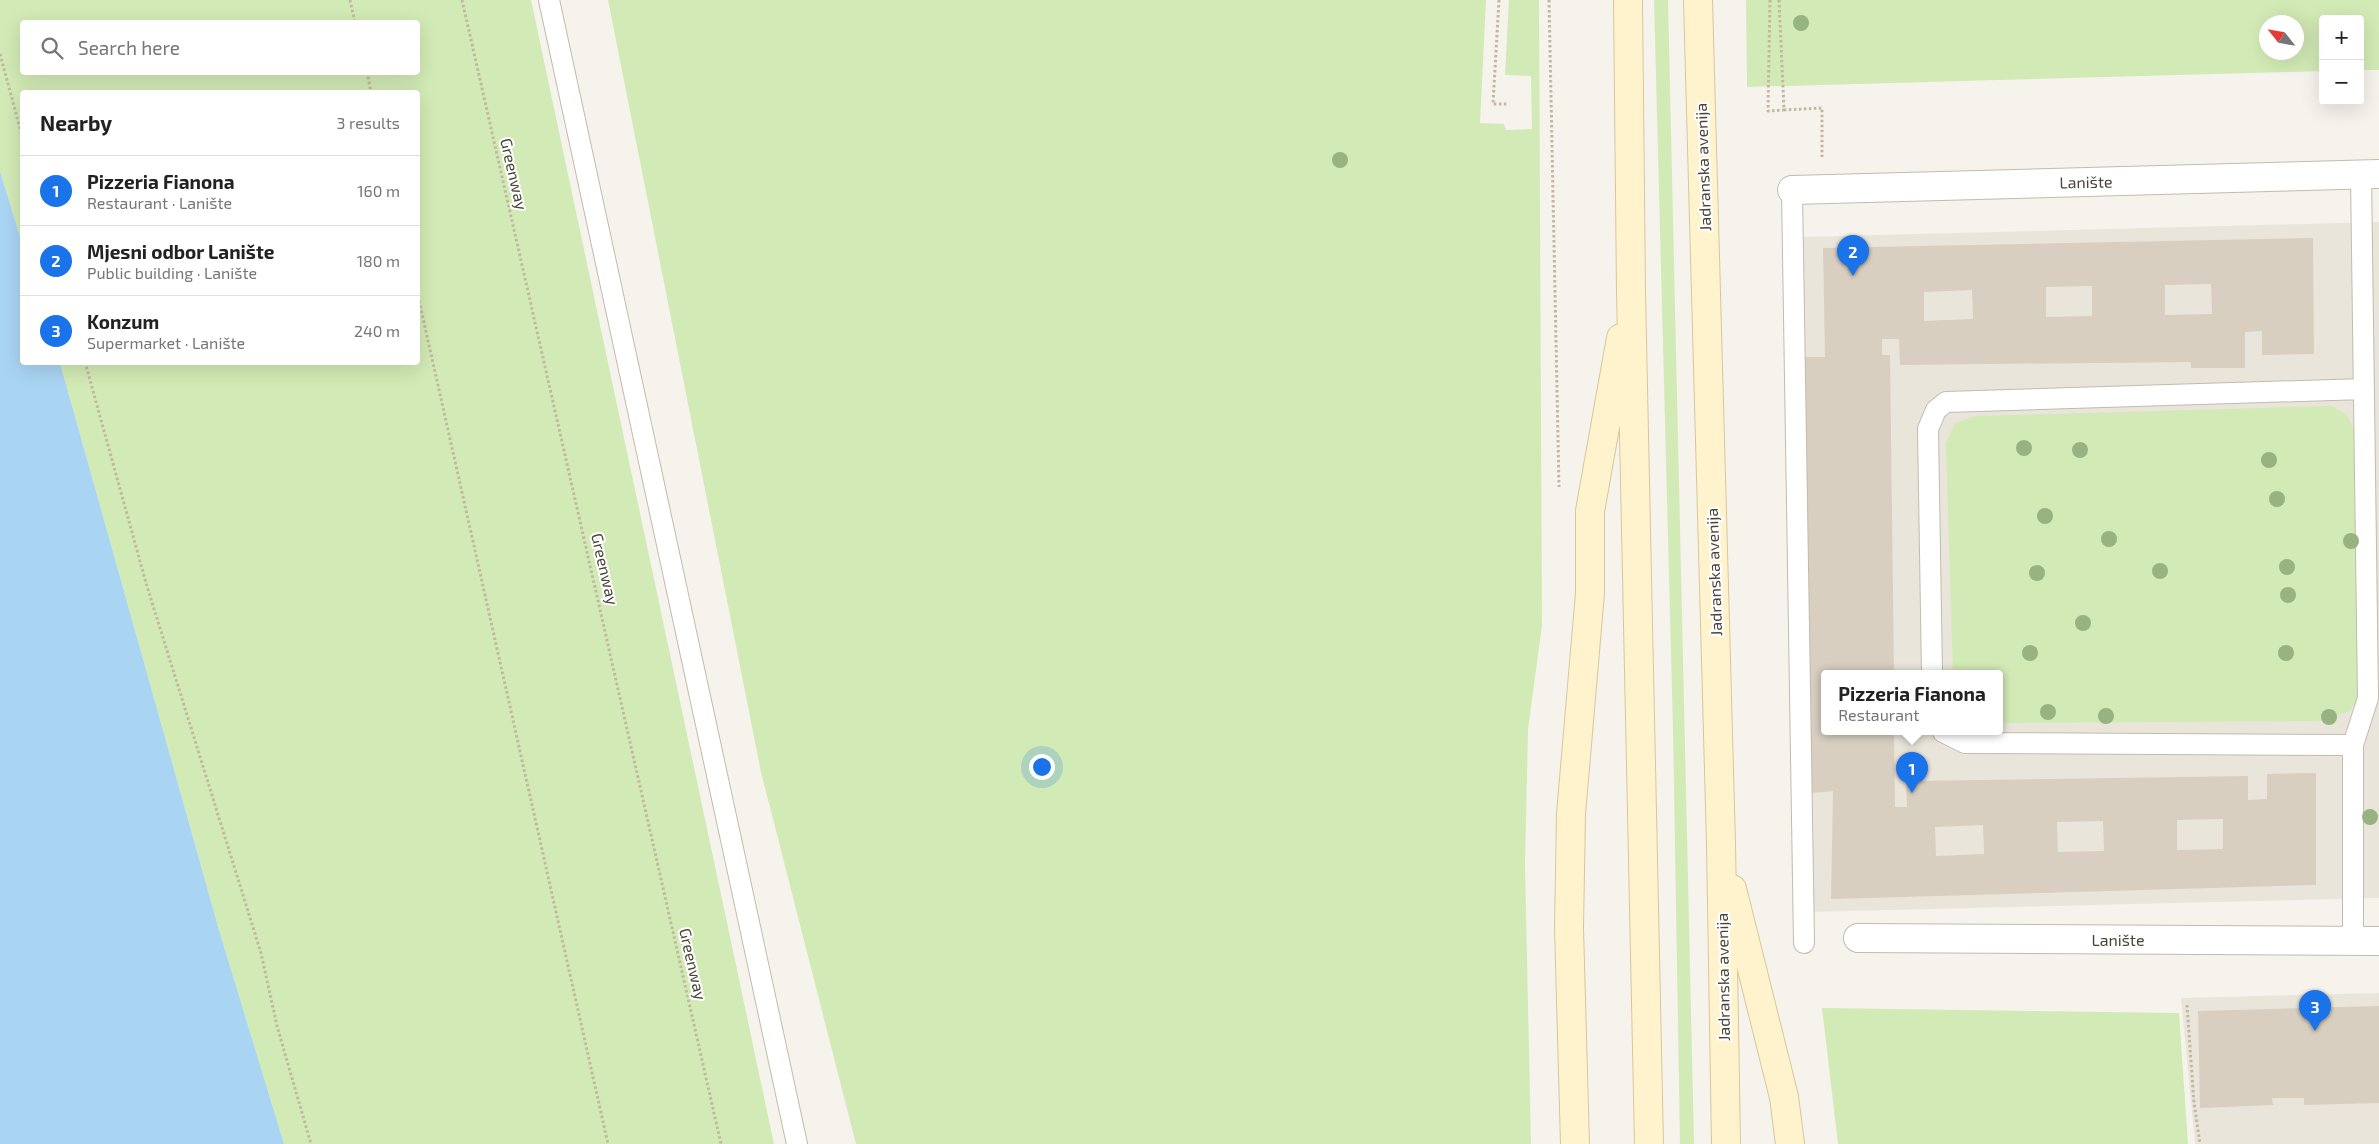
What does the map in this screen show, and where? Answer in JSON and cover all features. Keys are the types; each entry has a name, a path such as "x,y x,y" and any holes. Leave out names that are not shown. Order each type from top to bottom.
{"main road":[{"path":"1628,0 1631,292 1650,1144"},
{"name":"Jadranska avenija","path":"1698,0 1721,844 1726,1144"},
{"path":"1575,1144 1569,928 1570,814 1590,593 1590,511 1615,367 1631,292"},
{"path":"1721,844 1784,1097 1790,1144"}],"street":[{"name":"Lanište","path":"1792,190 2370,174"},
{"name":"Lanište","path":"1858,938 2366,941"}],"lane":[{"path":"549,0 797,1144"},
{"path":"2366,941 2353,744 2368,698 2364,389 2370,174"},
{"path":"1792,190 1804,943"},
{"path":"1932,670 1928,429 1936,410 1946,402 2364,389"},
{"path":"1948,735 1965,743 2353,744"}],"path":[{"path":"350,0 355,20"},
{"name":"Greenway","path":"462,0 721,1144"},
{"path":"1499,0 1493,104 1507,104"},
{"path":"1549,0 1551,184 1559,496"},
{"path":"1770,0 1768,111 1822,108 1823,188"},
{"path":"1779,0 1784,110"},
{"path":"0,54 20,129"},
{"path":"368,75 371,90"},
{"path":"420,305 608,1144"},
{"path":"86,365 146,583 260,953 277,1026 311,1144"},
{"path":"2187,1005 2194,1103 2200,1144"}],"shaded area":[{"path":"2379,222 2379,898 1809,912 1800,237"},
{"path":"2379,993 2379,1144 2195,1144 2181,998"}],"green space":[{"path":"0,0 531,0 774,1144 284,1144 219,930 61,365 420,365 420,90 20,90 20,236 0,171"},
{"path":"608,0 1486,0 1480,123 1504,124 1506,130 1532,129 1531,76 1505,75 1509,0 1539,0 1542,625 1528,729 1525,866 1531,1144 856,1144 761,772"},
{"path":"1654,0 1668,0 1694,1144 1680,1144 1673,728"},
{"path":"1746,0 2379,0 2379,70 2364,70 2364,15 2319,15 2319,71 1747,87"},
{"path":"2331,406 2347,415 2357,435 2362,692 2350,711 2321,721 2003,723 2003,670 1953,670 1946,443 1955,423 1975,416"},
{"path":"1822,1008 2179,1013 2188,1144 1838,1144"}],"water":[{"path":"0,171 20,236 20,365 61,365 219,930 284,1144 0,1144"}],"building":[{"path":"2313,238 2314,354 2262,355 2262,331 2245,332 2245,368 2191,368 2191,362 1900,365 1899,339 1882,339 1882,355 1890,355 1894,670 1821,670 1821,735 1894,735 1895,807 1907,807 1906,781 2248,776 2248,800 2267,799 2267,774 2316,773 2316,885 1831,899 1833,791 1812,793 1804,357 1825,357 1823,248","holes":["2211,284 2212,314 2165,315 2165,285","2092,286 2092,316 2046,317 2046,287","1972,290 1973,319 1924,321 1924,292","2223,819 2223,849 2177,850 2177,820","2103,821 2104,851 2058,852 2057,822","1983,825 1984,854 1936,856 1935,827"]},
{"path":"2379,1006 2379,1103 2304,1105 2304,1098 2272,1098 2273,1105 2200,1108 2198,1011"}],"place":[{"name":"Mjesni odbor Lanište","path":"1853,276"},
{"name":"Pizzeria Fianona","path":"1912,793"},
{"name":"Konzum","path":"2315,1031"}]}
